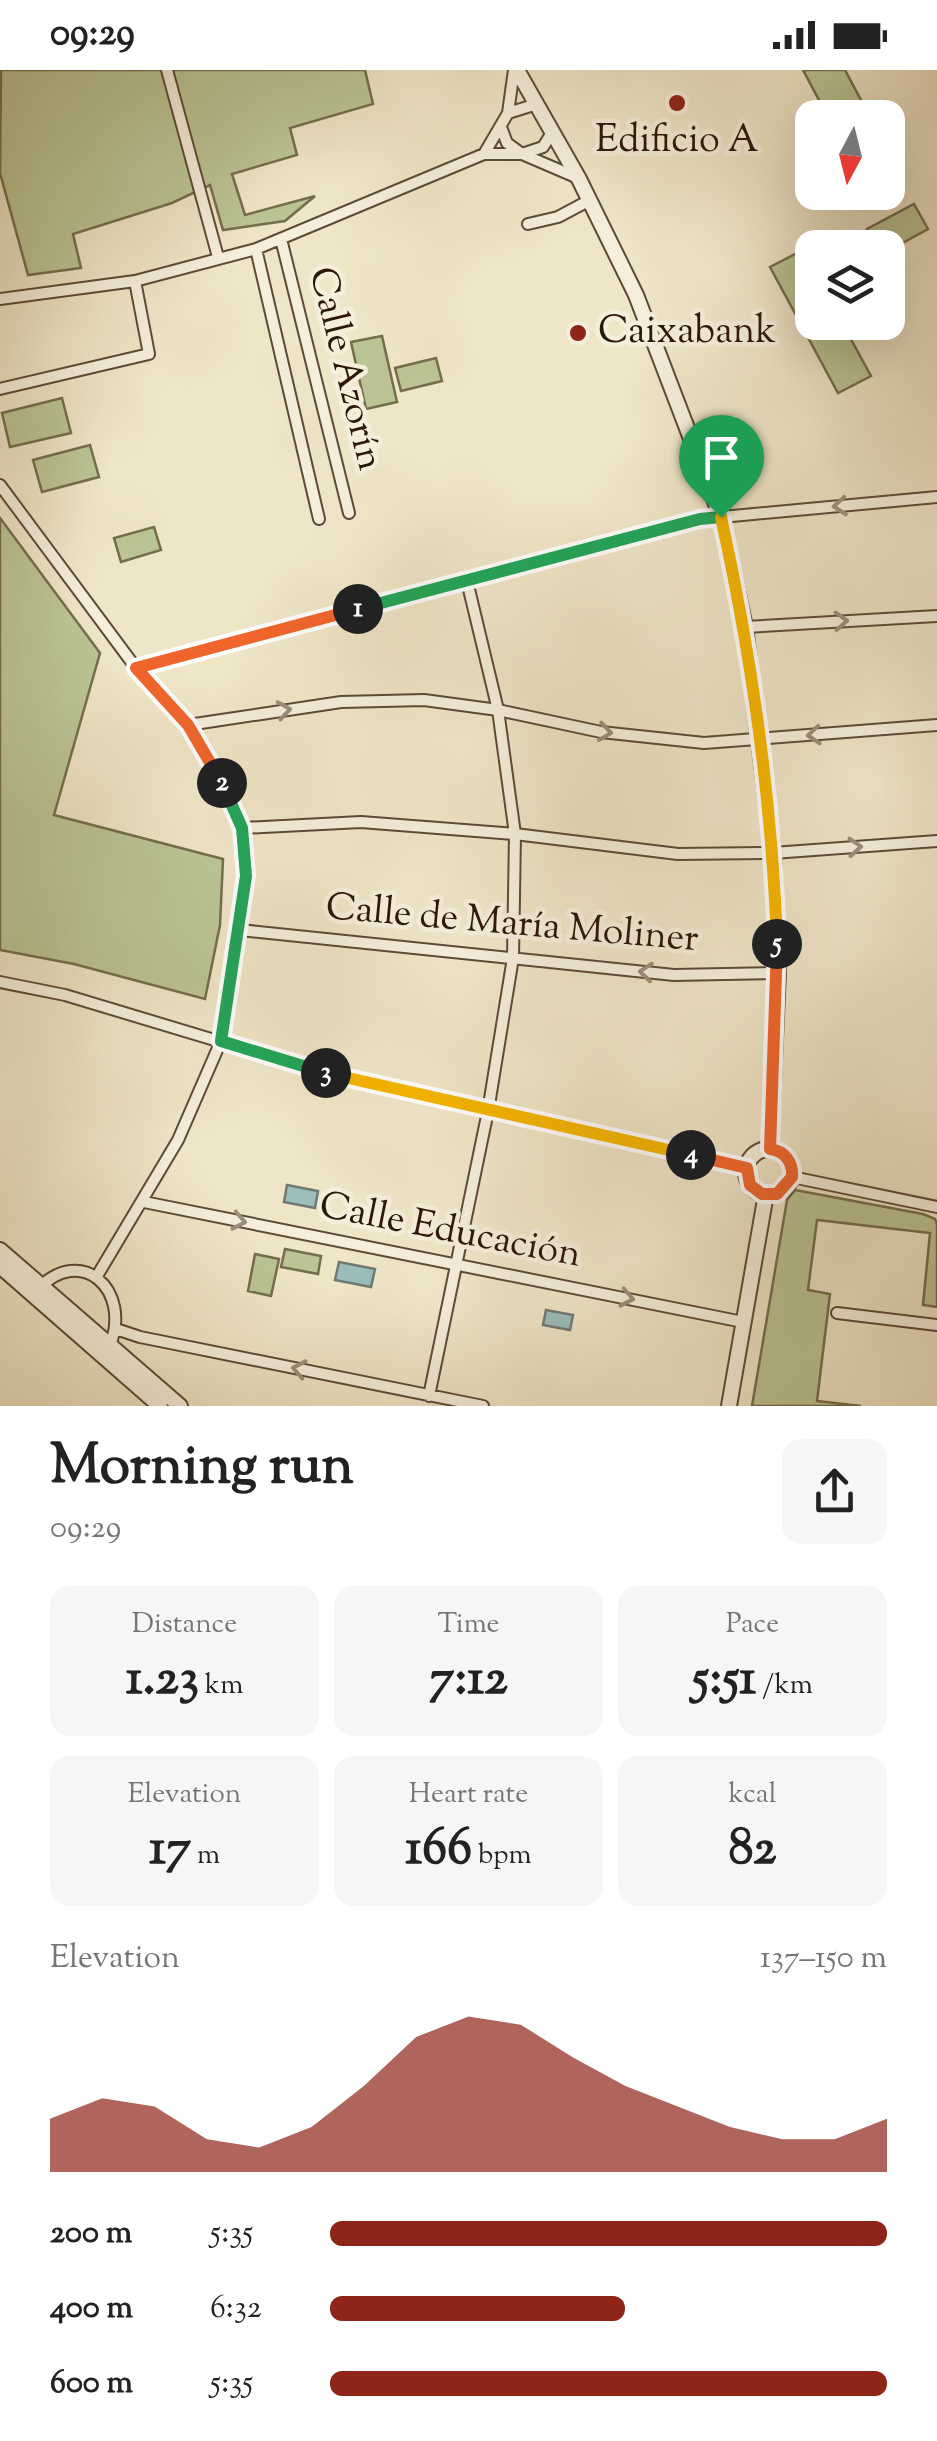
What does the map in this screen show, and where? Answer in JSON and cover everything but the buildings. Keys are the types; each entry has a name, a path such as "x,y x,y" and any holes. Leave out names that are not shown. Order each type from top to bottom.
{"street":[{"path":"166,70 218,257"},
{"path":"515,70 579,179 636,296 721,517 745,627 774,853 778,972 770,1149"},
{"path":"484,154 508,113 515,70"},
{"path":"508,113 538,104"},
{"name":"Calle Azorín","path":"501,127 506,143 522,154 579,179"},
{"path":"522,154 543,147 553,131"},
{"name":"Calle Azorín","path":"0,299 135,280 256,249 484,154 522,154"},
{"path":"528,224 558,217 590,200"},
{"name":"Calle Azorín","path":"281,239 349,512"},
{"name":"Calle Azorín","path":"256,249 319,518"},
{"path":"0,389 149,354 135,280"},
{"path":"0,484 136,668 188,725 219,776 242,828 246,876 221,1041 178,1140 97,1276"},
{"path":"136,668 700,519 937,497"},
{"path":"428,1396 488,1111 513,958 515,834 498,710 466,581"},
{"path":"745,627 937,616"},
{"path":"188,725 342,702 424,700 498,710 601,732 704,743 937,725"},
{"path":"242,828 361,822 515,834 678,854 774,853 937,841"},
{"name":"Calle de María Moliner","path":"240,930 674,974 778,972"},
{"path":"0,982 64,995 354,1082 747,1168"},
{"path":"770,1149 786,1156 792,1177 784,1190 766,1194 750,1185 747,1168 752,1157 770,1149"},
{"path":"792,1177 937,1207"},
{"path":"729,1406 766,1194"},
{"name":"Calle Educación","path":"144,1202 744,1322"},
{"path":"0,1250 160,1406"},
{"path":"0,1266 110,1345 180,1406"},
{"path":"37,1290 55,1273 75,1270 97,1276 110,1291 117,1310 110,1345"},
{"path":"837,1313 937,1325"},
{"path":"116,1329 484,1406"}],"green space":[{"path":"1,70 365,70 373,104 290,128 297,155 232,174 245,215 315,196 285,221 223,230 210,185 172,203 73,234 81,268 28,275 0,173"},
{"path":"803,70 845,70 861,100 819,100"},
{"path":"914,204 928,229 905,242 905,230 867,229 905,210"},
{"path":"795,254 795,313 770,267"},
{"path":"382,336 397,402 366,409 351,342"},
{"path":"809,340 851,340 871,376 838,393"},
{"path":"436,358 442,381 401,391 395,368"},
{"path":"62,398 71,433 10,447 2,413"},
{"path":"90,445 99,477 42,492 33,460"},
{"path":"0,518 100,653 54,815 223,859 220,925 205,999 74,964 0,950"},
{"path":"154,527 161,550 121,562 114,538"},
{"path":"795,1190 923,1214 937,1224 937,1307 923,1305 930,1233 817,1220 808,1290 830,1294 817,1401 861,1406 752,1406 787,1200"},
{"path":"285,1249 321,1256 318,1274 281,1267"},
{"path":"255,1254 279,1259 271,1296 248,1291"}],"water":[{"path":"287,1185 318,1191 315,1208 284,1202"},
{"path":"339,1262 375,1269 371,1287 335,1280"},
{"path":"546,1310 573,1315 570,1330 543,1325"}],"place":[{"name":"Edificio A","path":"677,103"},
{"name":"Caixabank","path":"578,333"}],"route":[{"path":"721,517 745,627 774,853 778,972 770,1149 790,1162 792,1177 784,1190 762,1194 750,1185 747,1168 354,1082 221,1041 246,876 242,828 219,776 188,725 136,668 700,519 721,517"}]}
